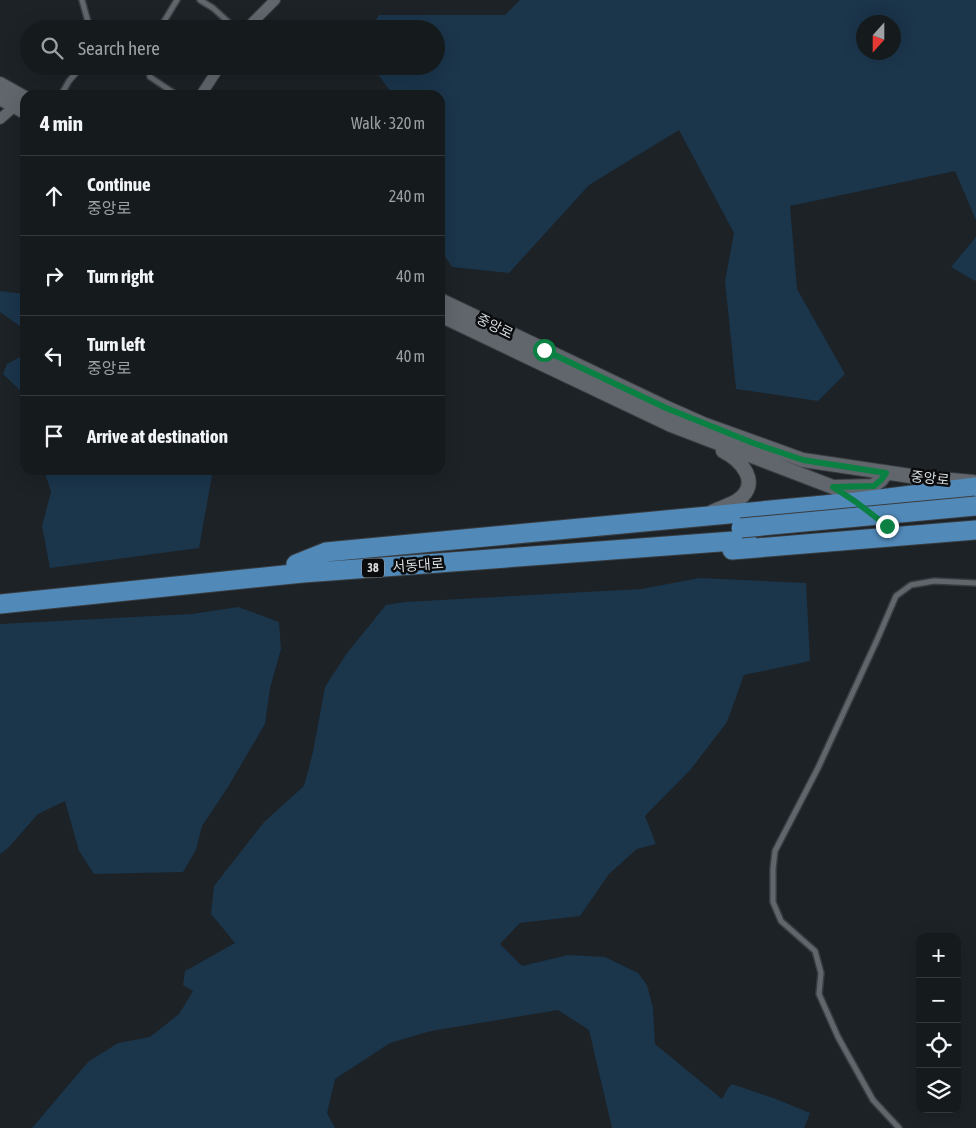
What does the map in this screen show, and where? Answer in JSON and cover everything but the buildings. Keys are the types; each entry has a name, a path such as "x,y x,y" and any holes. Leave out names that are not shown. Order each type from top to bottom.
{"highway":[{"path":"300,569 326,552 856,502 976,487"},
{"name":"38","path":"744,534 976,506"},
{"path":"794,508 813,518 815,536 798,545"},
{"name":"38","path":"744,534 976,517"},
{"path":"300,569 335,581 976,530"},
{"name":"서동대로","path":"0,592 92,581 300,569 744,534"},
{"name":"서동대로","path":"0,604 300,569"}],"main road":[{"path":"0,84 20,103"},
{"path":"0,98 20,104"},
{"name":"중앙로","path":"445,302 666,408 703,424 803,460 886,473 976,482"},
{"name":"중앙로","path":"445,317 671,425 833,487 902,537"},
{"path":"671,425 728,454 743,465 750,480 747,490 738,500 704,516"},
{"path":"833,487 874,486 886,473"}],"street":[{"path":"255,20 275,0"},
{"path":"203,90 214,75"},
{"path":"0,119 20,106"}],"lane":[{"path":"82,0 88,20"},
{"path":"165,20 176,0"},
{"path":"200,0 226,20"},
{"path":"64,90 74,75"},
{"path":"150,75 170,90"},
{"path":"899,1128 874,1100 838,1038 819,994 821,973 815,951 781,921 773,902 772,869 775,851 818,768 896,596 911,585 934,581 976,583"}],"shaded area":[{"path":"520,0 976,0 976,220 955,171 790,206 797,289 845,374 818,401 736,389 725,281 734,233 679,130 589,185 509,273 452,267 445,256 445,90 389,90 379,75 445,75 445,20 376,20 379,15 505,15"},
{"path":"976,237 976,280 975,281 951,267"},
{"path":"0,291 20,293 20,326 0,312"},
{"path":"20,357 20,390 3,374 7,364"},
{"path":"46,475 212,475 199,548 50,568 42,526 51,492"},
{"path":"700,578 806,583 810,661 744,675 727,722 691,769 645,816 656,844 637,849 609,874 580,916 520,923 500,944 522,966 568,955 605,957 638,973 647,985 653,1008 655,1044 722,1099 732,1084 810,1113 804,1128 612,1128 589,1030 558,1010 431,1031 390,1043 335,1079 327,1113 335,1128 32,1128 88,1062 118,1043 150,1037 179,1014 193,991 183,985 185,971 235,943 211,914 214,886 264,822 304,786 313,752 325,687 347,653 386,605 405,602 641,589"},
{"path":"238,607 279,622 281,649 270,688 265,724 228,787 202,826 196,850 183,872 94,874 79,851 65,801 38,814 8,848 0,854 0,624 192,614"}],"route":[{"path":"544,350 666,408 753,443 803,460 886,473 874,486 833,487 887,526"}]}
